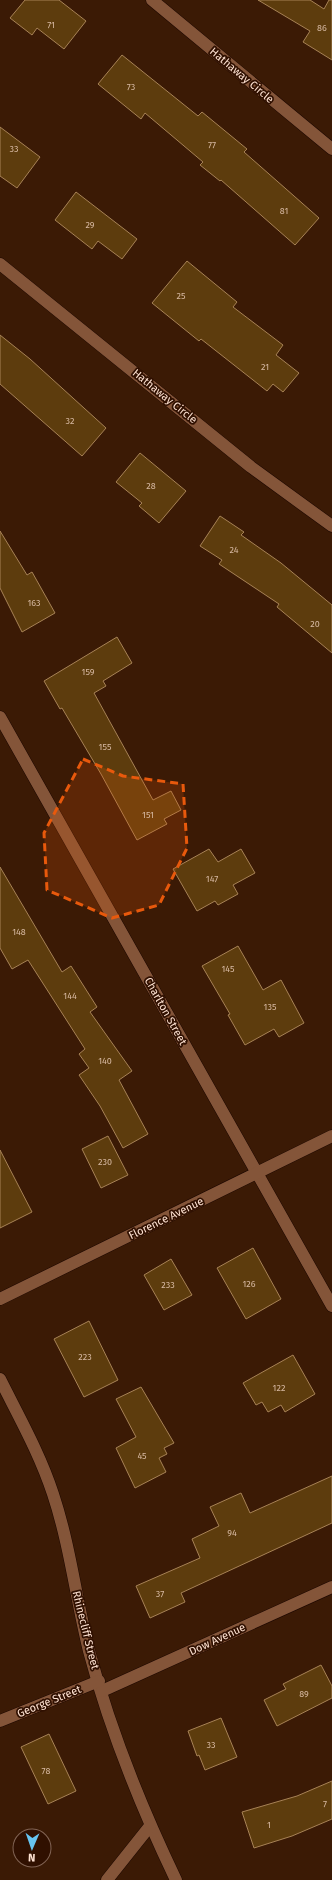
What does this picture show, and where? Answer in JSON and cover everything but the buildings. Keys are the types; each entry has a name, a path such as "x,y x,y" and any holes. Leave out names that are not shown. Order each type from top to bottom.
{"street":[{"name":"Hathaway Circle","path":"152,0 332,149"},
{"name":"Hathaway Circle","path":"0,264 250,466 332,526"},
{"name":"Charlton Street","path":"0,717 332,1306"},
{"name":"Florence Avenue","path":"0,1299 332,1136"},
{"name":"Rhinecliff Street","path":"0,1379 39,1457 53,1494 63,1528 85,1633 100,1686 129,1771 150,1826 176,1880"},
{"name":"Dow Avenue","path":"100,1686 332,1587"},
{"name":"George Street","path":"0,1721 100,1686"},
{"path":"107,1880 150,1826"}],"highlighted area":[{"path":"83,759 123,776 183,784 187,848 159,905 112,918 47,890 44,833"}]}
